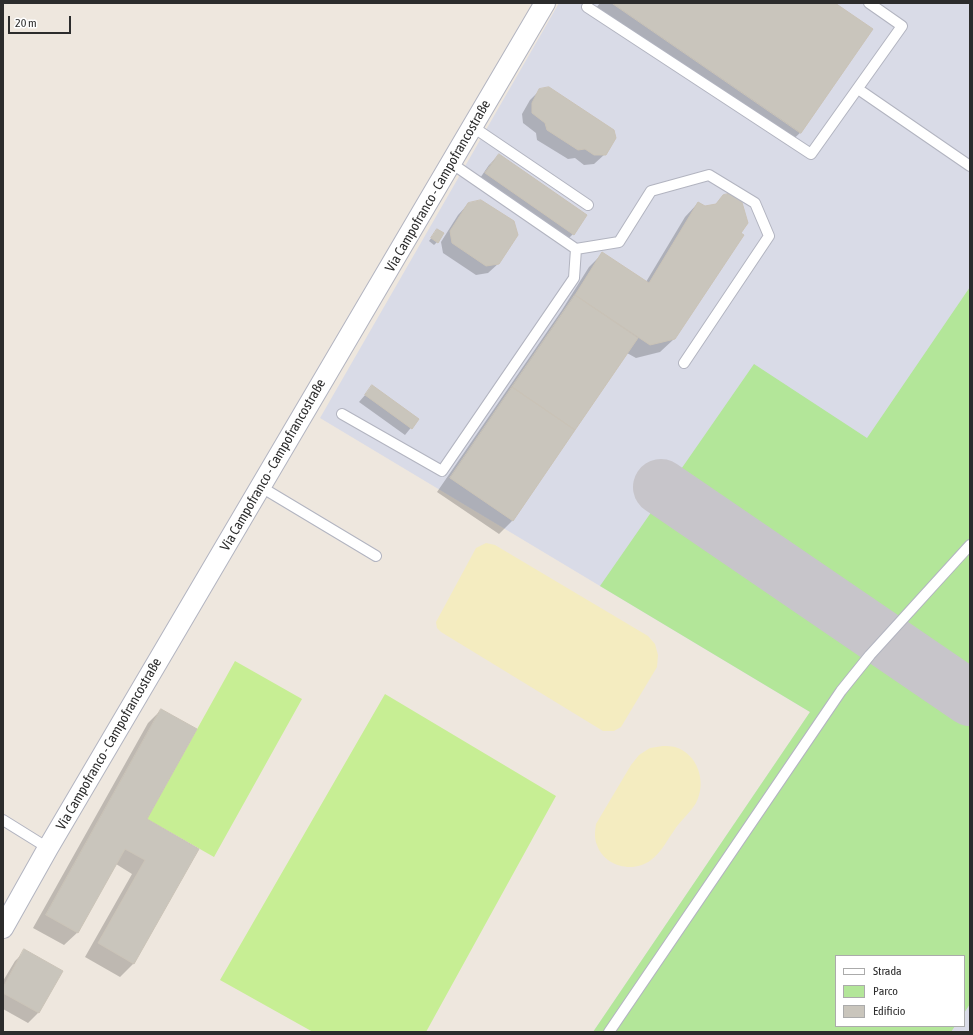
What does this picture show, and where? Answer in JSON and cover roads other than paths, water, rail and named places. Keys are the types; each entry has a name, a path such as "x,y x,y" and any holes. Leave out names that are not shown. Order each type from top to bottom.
{"street":[{"name":"Via Campofranco - Campofrancostraße","path":"3,928 48,848 545,3"}],"lane":[{"path":"586,7 811,154 902,26 869,3"},
{"path":"858,89 970,166"},
{"path":"472,126 588,205"},
{"path":"451,163 576,249 619,242 651,191 709,175 755,203 769,236 684,363"},
{"path":"342,414 442,471 574,278 576,249"},
{"path":"261,486 376,556"},
{"path":"609,1032 842,691 870,655 970,546"},
{"path":"3,820 48,848"}]}
